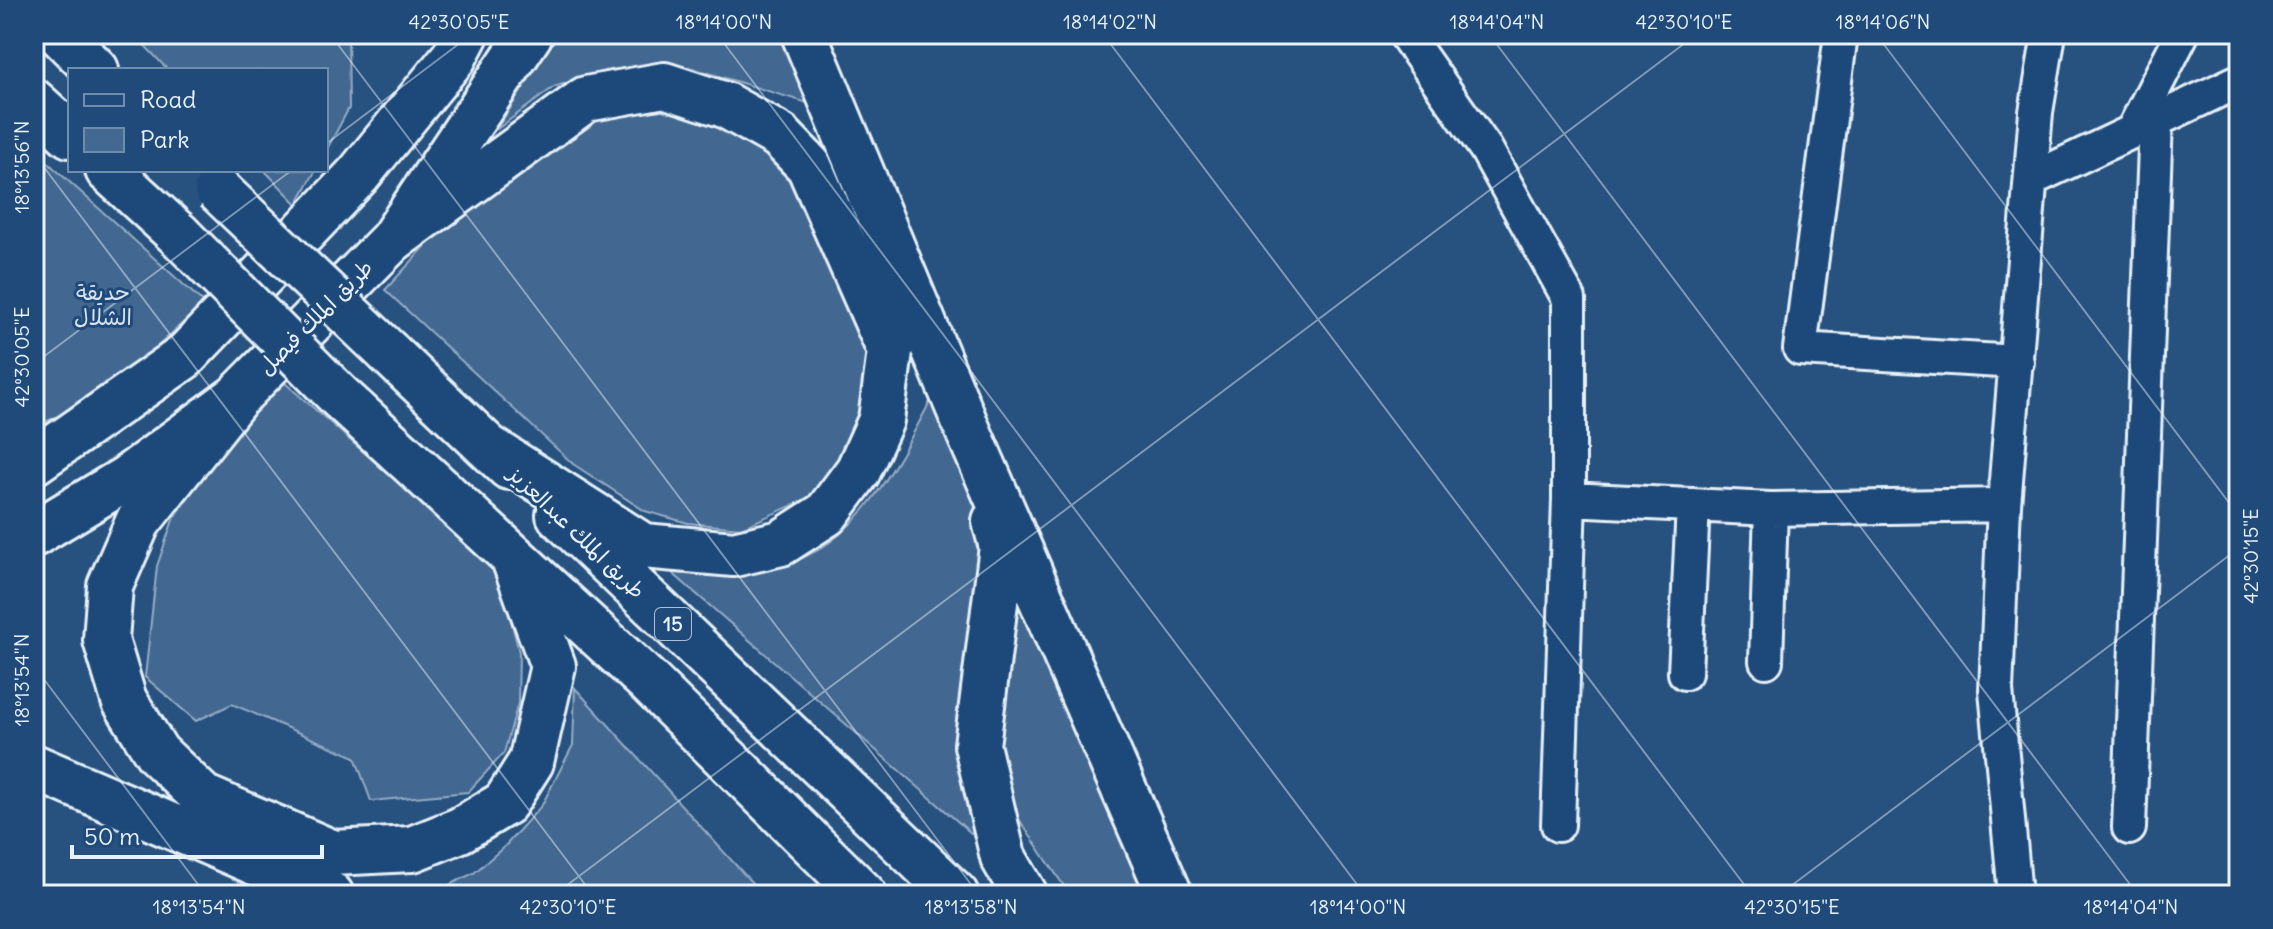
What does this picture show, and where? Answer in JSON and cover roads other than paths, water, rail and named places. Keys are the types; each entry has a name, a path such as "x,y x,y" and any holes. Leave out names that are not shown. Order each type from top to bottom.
{"highway":[{"path":"60,34 94,68"},
{"path":"34,462 184,357 358,175 454,57 466,34"},
{"name":"طريق الملك فيصل","path":"34,534 127,478 237,397 392,240 530,34"},
{"path":"804,34 969,433 1170,895"},
{"path":"392,240 586,99 664,85 725,105 780,136 809,166 890,351 881,420 858,471 826,514 781,543 734,554 643,546 488,447"},
{"path":"34,102 68,133"},
{"path":"110,172 179,235 340,397 648,681 864,895"},
{"name":"طريق الملك عبدالعزيز","path":"207,180 956,895"},
{"path":"237,397 138,522 110,586 106,640 124,700 157,753 203,797 333,853 412,849 460,830 505,803 531,762 553,666 514,559"},
{"path":"969,433 1002,547 977,745 1003,857 1025,895"},
{"path":"34,767 331,895"}],"street":[{"path":"1405,34 1486,149 1569,299 1569,499 1558,825"},
{"path":"1841,34 1800,349 2017,362"},
{"path":"2015,895 1996,690 2004,505 2036,112 2049,34"},
{"path":"2129,828 2144,126 2182,34"},
{"path":"2032,179 2239,81"},
{"path":"1569,499 1771,509 2004,505"},
{"path":"1685,673 1693,505"},
{"path":"1766,661 1771,509"}],"park label":[{"name":"حديقة الشلال","path":"103,304"}]}
